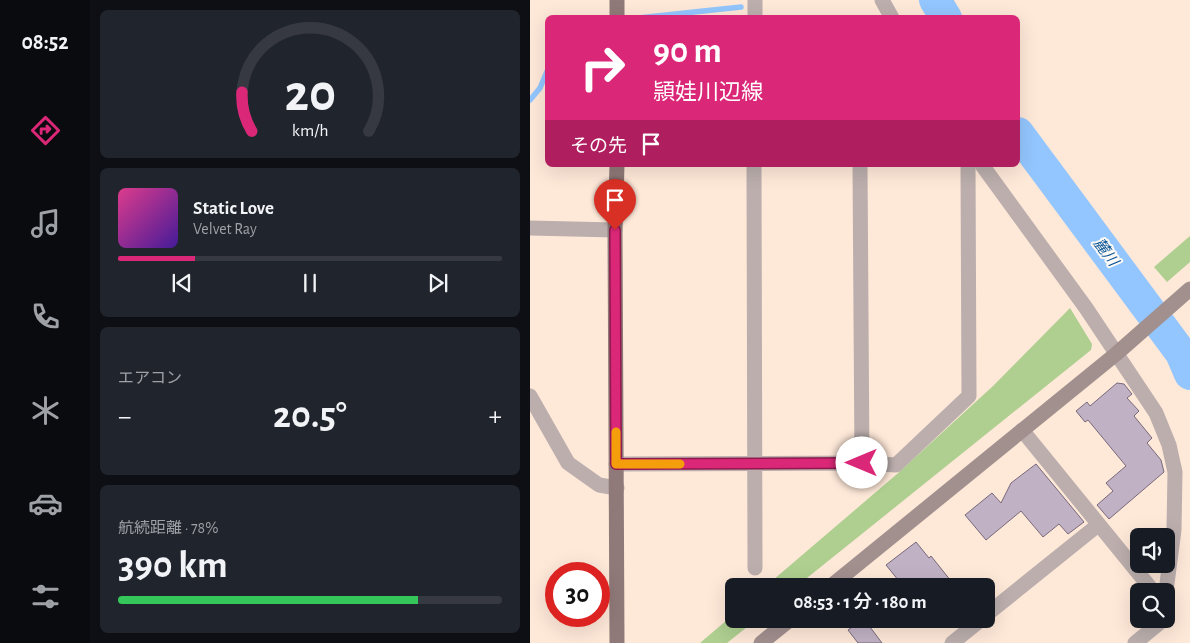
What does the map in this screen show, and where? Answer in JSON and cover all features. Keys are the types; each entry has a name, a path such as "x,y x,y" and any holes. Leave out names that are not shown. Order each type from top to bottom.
{"main road":[{"path":"617,0 617,15"},
{"path":"617,167 615,230 617,643"}],"street":[{"path":"754,15 755,0"},
{"path":"882,1 882,15"},
{"path":"882,1 890,15"},
{"path":"754,167 755,568"},
{"path":"860,167 862,463"},
{"path":"616,464 862,463 896,465 970,396 968,167"},
{"path":"983,167 1086,308 1120,350 1156,412 1169,445 1175,472 1174,530 1167,583"},
{"path":"530,228 615,230"},
{"path":"841,578 1120,350 1190,289"},
{"path":"530,396 568,463 599,484 616,488"},
{"path":"1022,430 1146,583"},
{"path":"995,608 1098,525"},
{"path":"761,643 780,628"},
{"path":"952,643 971,628"},
{"path":"1135,643 1154,628"}],"green space":[{"path":"1190,236 1190,262 1167,282 1154,267"},
{"path":"1070,308 1092,344 1091,350 807,578 775,578 897,474 993,386"},
{"path":"725,622 725,628 746,628 727,643 700,643"}],"building":[{"path":"1117,383 1124,384 1132,394 1127,398 1139,411 1134,416 1152,438 1147,443 1161,460 1164,472 1109,519 1097,505 1113,491 1106,483 1126,466 1088,420 1085,422 1076,411 1087,402 1090,406"},
{"path":"1036,464 1084,522 1068,534 1059,524 1043,537 1021,511 986,540 965,515 992,493 1001,503 1011,483"},
{"path":"916,542 929,558 931,556 949,578 897,578 886,565"},
{"path":"851,628 871,628 882,643 858,643 848,630"}],"waterway":[{"name":"麓川","path":"935,0 944,15"},
{"path":"666,15 741,7"},
{"path":"530,100 540,88 545,76"},
{"name":"麓川","path":"1020,136 1181,353 1190,374"}],"slow traffic":[{"path":"616,432 616,464 680,464"}],"route":[{"path":"615,230 616,464 862,463"}]}
